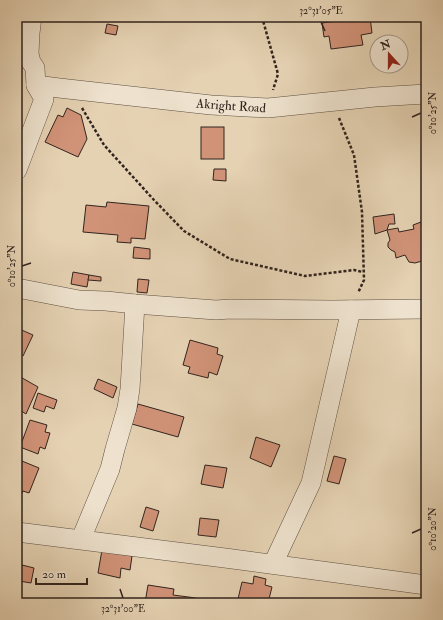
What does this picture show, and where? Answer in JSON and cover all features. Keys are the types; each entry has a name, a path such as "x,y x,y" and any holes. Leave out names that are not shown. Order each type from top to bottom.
{"street":[{"path":"17,170 44,99 36,85 35,68 31,62 29,54 32,17"},
{"name":"Akright Road","path":"36,85 218,106 268,108 332,101 426,94"},
{"path":"17,288 78,300 216,310 426,309"},
{"path":"81,539 110,469 127,408 130,389 134,304"},
{"path":"273,564 311,483 351,310"},
{"path":"17,532 81,539 426,585"}],"path":[{"path":"262,17 278,74"},
{"path":"332,101 354,155 362,212 364,280 351,310"},
{"path":"82,108 104,145 146,192 184,231 230,259 305,276 354,270 363,272"}],"building":[{"path":"370,17 372,33 361,35 363,45 331,49 329,36 324,37 322,23"},
{"path":"107,24 118,26 116,35 105,33"},
{"path":"67,108 81,115 87,139 78,157 45,142 58,115 63,117"},
{"path":"201,127 224,127 224,159 201,159"},
{"path":"214,169 226,169 226,181 213,180"},
{"path":"107,202 149,206 145,239 131,238 131,243 117,242 118,235 83,232 86,205 106,207"},
{"path":"394,214 395,224 389,224 387,230 375,234 373,217"},
{"path":"421,222 423,232 426,231 426,256 422,261 415,263 409,262 405,255 396,258 395,252 388,247 390,240 387,230 398,228 399,232 414,229 413,225"},
{"path":"134,247 150,249 150,259 133,258"},
{"path":"73,272 89,275 87,287 71,284"},
{"path":"89,275 101,277 101,281 88,280"},
{"path":"138,279 149,280 147,293 137,292"},
{"path":"17,328 33,335 23,356 17,354"},
{"path":"190,340 218,348 217,354 223,356 217,375 209,372 208,378 188,373 190,367 183,365"},
{"path":"17,375 38,387 26,414 17,408"},
{"path":"98,379 117,387 113,398 94,389"},
{"path":"38,393 57,400 54,409 46,406 44,412 33,408"},
{"path":"138,404 184,417 178,437 132,424"},
{"path":"30,420 47,425 45,432 50,433 45,449 40,447 38,454 20,447"},
{"path":"256,437 280,445 271,467 250,458"},
{"path":"334,456 346,459 339,484 327,481"},
{"path":"17,459 39,468 29,493 23,491 20,497 17,496"},
{"path":"205,465 227,468 223,488 201,484"},
{"path":"146,507 159,511 153,531 140,527"},
{"path":"200,518 219,520 216,537 198,535"},
{"path":"102,550 132,556 130,570 121,568 120,578 98,573"},
{"path":"22,565 34,568 31,583 19,581"},
{"path":"254,576 266,579 265,585 272,587 268,603 237,603 242,582 253,584"},
{"path":"148,585 174,589 173,595 196,598 195,603 145,603"}],"waterway":[{"path":"17,33 19,17"}]}
